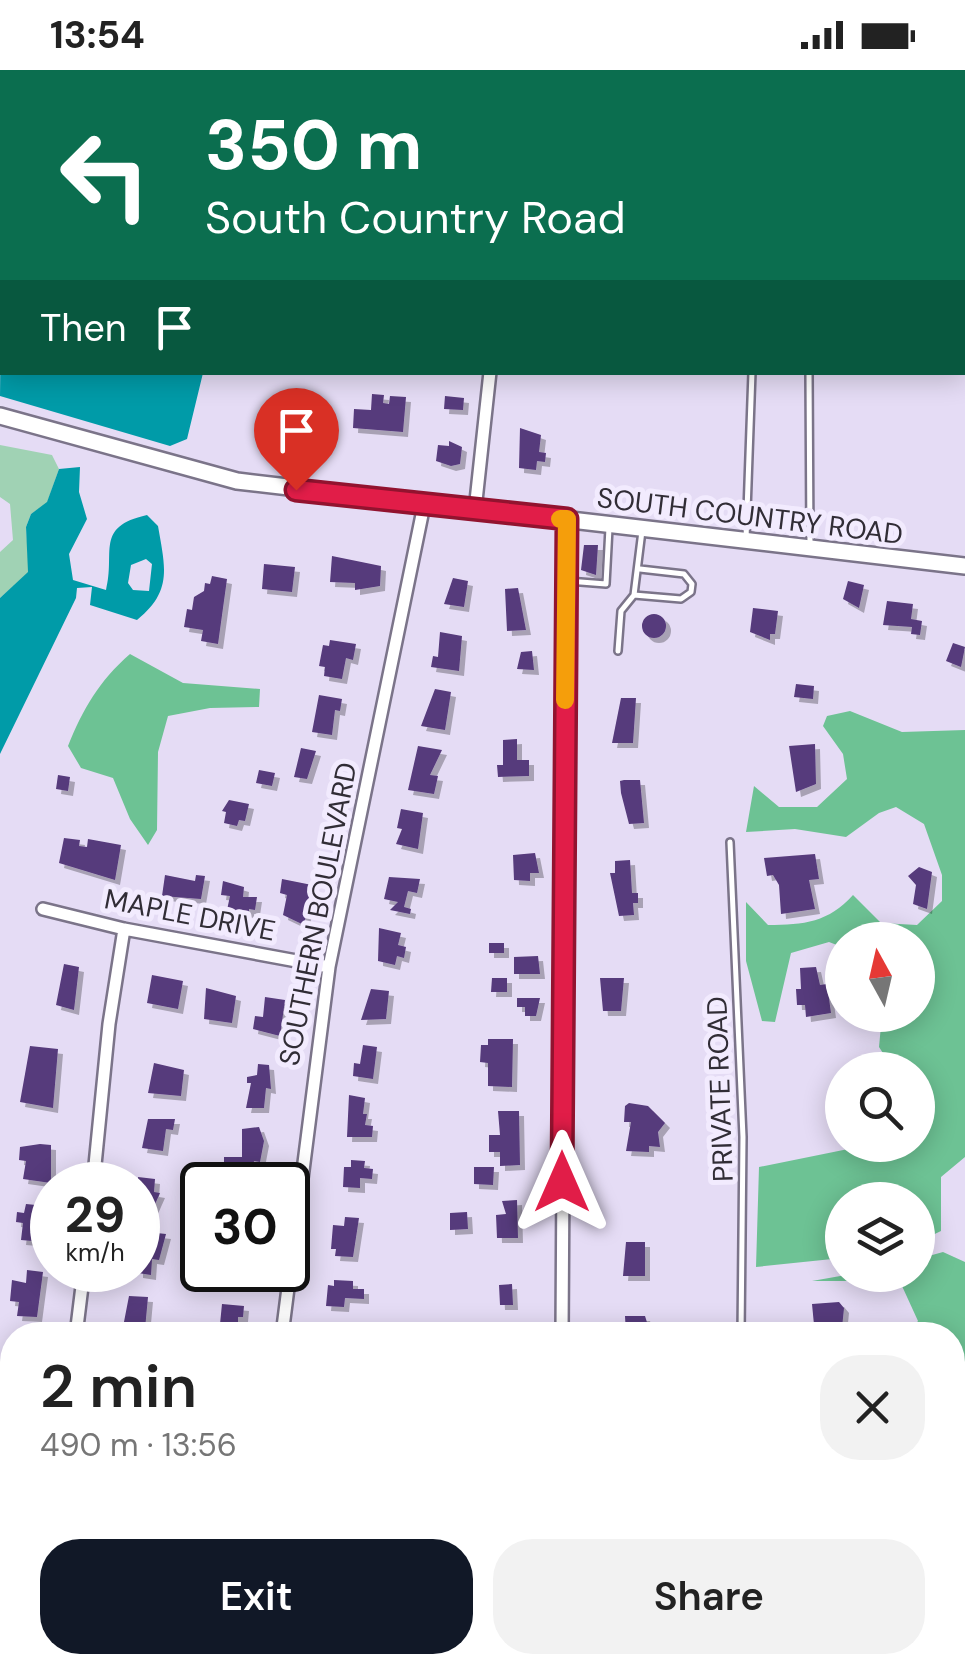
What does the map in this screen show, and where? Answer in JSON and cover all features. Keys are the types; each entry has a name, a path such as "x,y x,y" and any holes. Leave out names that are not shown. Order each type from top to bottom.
{"main road":[{"name":"SOUTH COUNTRY ROAD","path":"0,416 230,480 965,566"}],"street":[{"path":"475,510 490,375"},
{"name":"SOUTHERN BOULEVARD","path":"284,1322 329,967 424,504"},
{"path":"562,1322 567,519"},
{"name":"MAPLE DRIVE","path":"43,908 124,929 329,967"},
{"path":"95,1162 108,1024 124,929"},
{"path":"78,1322 81,1292"}],"lane":[{"path":"746,541 752,375"},
{"path":"809,375 810,548"},
{"path":"565,581 606,584 610,524"},
{"path":"618,651 621,611 634,595 640,569 643,528"},
{"path":"634,595 681,600 692,584 684,574 640,569"},
{"name":"PRIVATE ROAD","path":"730,842 743,1137 741,1322"}],"green space":[{"path":"0,445 52,455 59,469 47,503 31,514 26,527 29,572 0,598 0,552 13,540 10,504 0,497"},
{"path":"130,654 183,683 260,689 259,707 210,708 168,716 158,752 157,830 148,845 130,819 113,778 81,768 68,746 93,696"},
{"path":"850,711 902,732 965,730 965,1157 941,1177 941,1231 935,1234 935,1182 825,1182 825,1260 756,1267 759,1167 825,1154 825,1162 935,1162 935,1052 882,1052 879,1047 880,1032 935,1032 935,922 920,922 942,901 942,875 924,824 896,807 879,813 846,837 795,829 746,832 754,786 779,807 817,807 847,779 843,754 823,726 827,716"},
{"path":"853,895 880,922 825,922 825,943 791,953 775,1022 762,1021 746,961 746,902 768,925 793,924 825,916"},
{"path":"943,1252 965,1262 965,1322 917,1322 905,1292 935,1292 935,1254"}],"water":[{"path":"0,375 203,375 187,439 170,446 0,396"},
{"path":"80,467 79,492 87,519 69,554 73,580 106,590 113,534 130,520 147,515 158,526 164,578 156,599 137,620 90,605 92,587 77,588 76,598 0,754 0,598 28,572 26,527 31,514 47,502 59,469","holes":["146,559 152,564 149,591 133,590 128,583 131,565"]}],"building":[{"path":"372,394 384,395 383,403 389,404 390,396 406,397 403,432 353,428 354,409 371,410"},
{"path":"445,396 464,398 463,410 444,409"},
{"path":"302,411 300,444 269,444 271,412"},
{"path":"520,428 541,435 539,452 546,453 545,462 537,461 536,470 519,468"},
{"path":"449,441 462,447 460,464 451,466 436,461 438,445 449,446"},
{"path":"584,545 598,545 596,575 581,570"},
{"path":"332,556 381,566 380,586 355,590 355,583 330,582"},
{"path":"264,564 295,567 292,592 262,589"},
{"path":"212,576 227,579 218,644 201,641 203,630 184,627 187,609 192,610 194,597 204,591 205,583 210,584"},
{"path":"453,578 468,581 464,607 444,604"},
{"path":"848,581 864,585 859,608 843,599"},
{"path":"518,588 526,630 507,631 505,589"},
{"path":"887,601 913,604 911,619 922,621 920,635 911,634 912,627 883,625"},
{"path":"753,608 778,611 775,634 770,634 770,640 750,632"},
{"path":"654,614 666,626 654,638 642,626"},
{"path":"440,632 462,636 459,671 431,667 433,656 438,657"},
{"path":"330,640 356,644 353,660 346,658 342,679 324,676 325,667 319,666 323,645 329,646"},
{"path":"953,643 965,647 961,667 946,661"},
{"path":"532,651 534,670 517,669 521,652"},
{"path":"796,684 814,686 813,699 794,697"},
{"path":"435,689 451,692 445,730 421,726"},
{"path":"319,695 342,699 340,711 335,710 332,735 312,732"},
{"path":"621,698 636,698 633,743 612,743"},
{"path":"517,739 517,760 529,760 529,776 498,777 497,765 503,765 503,740"},
{"path":"815,744 816,784 796,792 789,746"},
{"path":"418,746 442,750 430,775 438,776 434,794 408,790"},
{"path":"301,748 316,751 307,779 294,777"},
{"path":"259,770 275,773 272,786 256,783"},
{"path":"58,775 70,777 68,791 56,789"},
{"path":"640,780 644,823 629,824 621,793 620,781"},
{"path":"229,800 249,804 245,821 239,820 237,826 224,823 226,812 222,811"},
{"path":"401,809 423,813 418,849 396,844 402,829 397,828"},
{"path":"64,838 80,840 79,846 87,847 88,839 121,845 115,880 59,863"},
{"path":"535,853 539,873 530,873 530,881 514,880 513,855"},
{"path":"815,854 819,879 809,880 815,909 781,914 779,885 773,875 767,876 764,858"},
{"path":"630,860 632,893 638,893 638,903 633,903 634,915 619,916 610,873 615,873 615,861"},
{"path":"919,867 932,872 927,909 913,904 916,885 908,876"},
{"path":"165,875 195,881 196,875 205,876 201,899 162,896"},
{"path":"389,877 420,879 417,893 408,891 404,907 411,909 410,914 390,910 398,902 384,899"},
{"path":"282,879 312,885 304,925 283,915 287,895 280,893"},
{"path":"223,881 244,887 243,897 257,897 255,910 227,910 230,896 221,895"},
{"path":"379,928 401,933 398,945 406,947 404,958 397,956 395,965 378,961"},
{"path":"489,943 504,943 504,953 489,953"},
{"path":"538,956 540,974 514,974 514,957"},
{"path":"64,964 79,967 74,1010 56,1005"},
{"path":"816,967 820,985 825,984 825,1014 806,1017 805,1005 797,1005 800,968"},
{"path":"152,975 183,981 178,1009 147,1003"},
{"path":"492,978 507,978 507,992 491,992"},
{"path":"600,978 624,978 621,1011 603,1011"},
{"path":"206,988 236,996 232,1023 204,1019"},
{"path":"371,989 389,991 386,1019 361,1020"},
{"path":"265,997 285,1000 280,1036 253,1029 255,1016 263,1017"},
{"path":"517,998 540,998 536,1016 525,1016 525,1007 517,1007"},
{"path":"488,1039 513,1039 512,1087 488,1086 488,1063 480,1062 481,1045 488,1045"},
{"path":"363,1045 377,1047 373,1079 353,1076 354,1063 360,1064"},
{"path":"30,1046 58,1049 53,1108 20,1102"},
{"path":"154,1063 184,1070 181,1096 148,1093"},
{"path":"258,1064 269,1065 271,1089 266,1088 264,1108 246,1108 251,1083 247,1083 247,1077 257,1075"},
{"path":"349,1095 365,1098 363,1114 367,1114 365,1125 373,1126 372,1137 347,1137"},
{"path":"625,1106 648,1106 665,1123 658,1132 660,1147 649,1146 649,1152 626,1151 631,1122 624,1122"},
{"path":"498,1111 519,1111 520,1165 500,1166 500,1152 489,1152 489,1135 500,1135"},
{"path":"148,1119 175,1119 173,1130 166,1129 163,1151 142,1148"},
{"path":"259,1127 264,1141 260,1162 224,1162 224,1157 242,1157 242,1129"},
{"path":"51,1145 51,1162 30,1162 30,1180 23,1179 26,1161 19,1160 20,1147"},
{"path":"351,1160 365,1161 364,1168 373,1169 372,1179 360,1178 360,1188 343,1187 344,1167 351,1167"},
{"path":"474,1167 494,1167 493,1185 474,1184"},
{"path":"517,1200 518,1238 497,1238 496,1215 506,1214 502,1201"},
{"path":"26,1204 30,1204 30,1241 21,1240 23,1223 16,1222 17,1212 24,1213"},
{"path":"467,1212 468,1229 450,1230 450,1213"},
{"path":"345,1217 359,1218 353,1257 335,1256 336,1249 331,1249 333,1225 344,1226"},
{"path":"160,1233 166,1234 160,1256"},
{"path":"626,1242 645,1242 645,1276 623,1276"},
{"path":"30,1270 30,1292 40,1292 37,1317 17,1316 19,1302 10,1301 12,1280 26,1283"},
{"path":"334,1280 353,1281 353,1289 364,1289 364,1299 345,1298 344,1307 326,1306 328,1285 334,1286"},
{"path":"512,1284 513,1305 500,1305 499,1285"},
{"path":"129,1296 148,1297 146,1322 124,1322"},
{"path":"839,1302 844,1308 843,1322 814,1322 812,1304"},
{"path":"222,1304 244,1306 238,1322 220,1322"},
{"path":"625,1316 645,1316 647,1322 625,1322"}],"slow traffic":[{"path":"560,519 567,519 565,700"}],"route":[{"path":"296,490 567,519 562,1182"}]}
